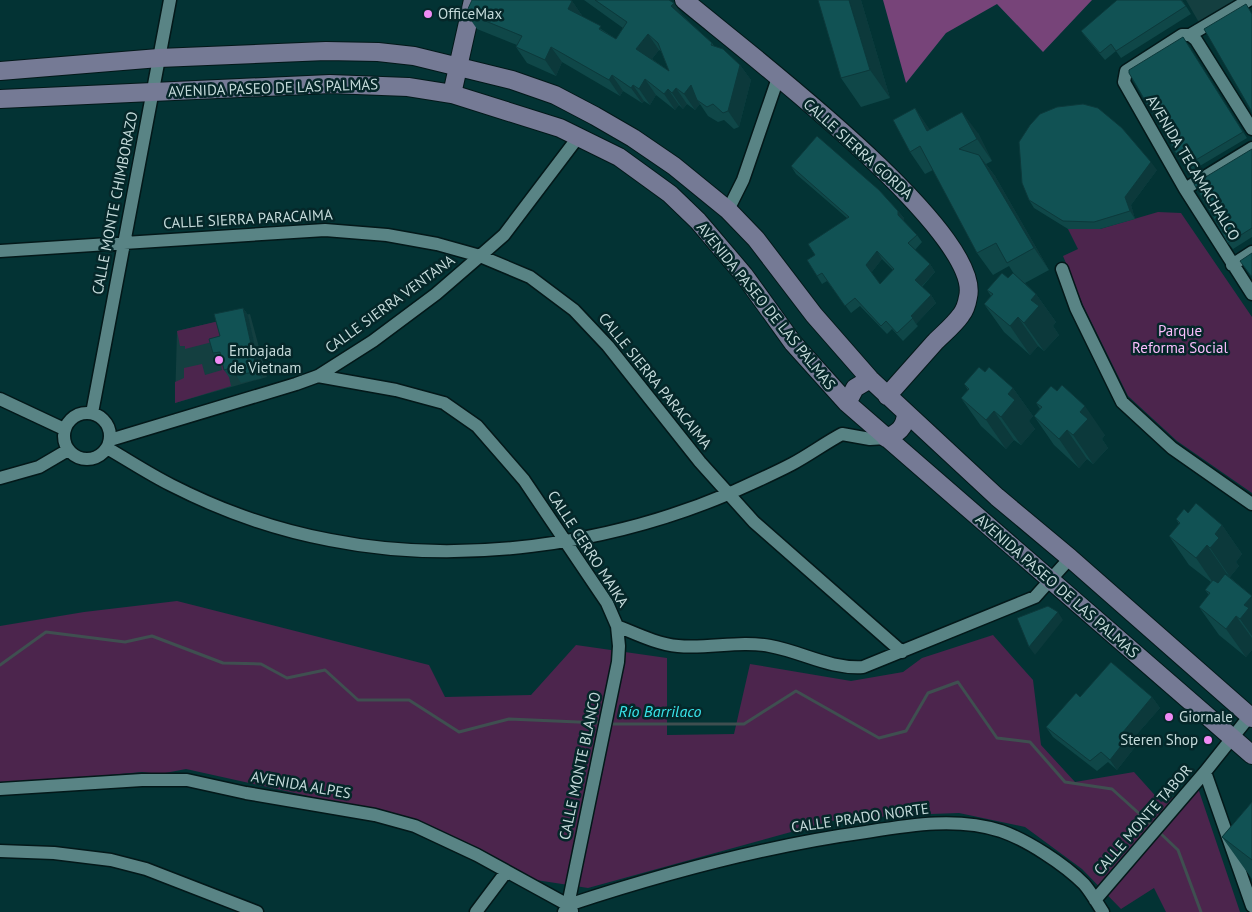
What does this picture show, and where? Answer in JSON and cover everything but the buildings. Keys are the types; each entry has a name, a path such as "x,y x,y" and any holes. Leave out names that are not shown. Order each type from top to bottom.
{"main road":[{"path":"452,94 473,0"},
{"name":"CALLE SIERRA GORDA","path":"684,0 887,172 938,229 967,276 969,296 961,315 887,396"},
{"name":"AVENIDA PASEO DE LAS PALMAS","path":"0,71 159,58 326,51 378,52 414,56 512,80 547,92 595,116 633,138 674,166 728,210 756,239 814,315 887,396 997,497 1251,715"},
{"name":"AVENIDA PASEO DE LAS PALMAS","path":"0,99 330,84 408,86 452,94 579,136 619,157 652,179 698,221 744,275 793,343 847,404 1252,755"},
{"path":"698,221 722,216 728,210"},
{"path":"847,404 856,388 870,379"},
{"path":"886,438 901,430 906,423 906,414"}],"street":[{"name":"CALLE MONTE CHIMBORAZO","path":"92,413 170,0"},
{"path":"1250,0 1190,35 1196,40 1252,129"},
{"name":"AVENIDA TECAMACHALCO","path":"1190,35 1182,35 1126,71 1124,82 1185,189 1252,294"},
{"path":"728,210 743,180 778,78"},
{"name":"CALLE SIERRA VENTANA","path":"108,444 318,376 381,335 436,294 504,235 579,136"},
{"path":"1185,189 1252,148"},
{"name":"CALLE SIERRA PARACAIMA","path":"0,251 325,230 387,235 436,244 480,256 530,277 574,310 608,346 727,494 754,522 902,652"},
{"path":"1232,265 1252,252"},
{"path":"1062,269 1076,308 1122,402 1172,448 1252,504"},
{"name":"CALLE CERRO MAIKA","path":"318,376 396,390 444,403 477,426 524,480 607,603 617,626 660,643 680,647 723,644 771,646 812,660 846,668 863,667 1035,597 1070,558"},
{"path":"0,399 64,429"},
{"path":"92,413 104,420 110,433 108,444 91,459 78,458 68,450 65,443 64,429 75,415 92,413"},
{"path":"108,444 172,485 225,508 279,527 330,540 392,548 455,550 566,543 674,513 727,494 794,464 842,434 870,439 886,438"},
{"path":"0,478 39,467 68,450"},
{"name":"CALLE MONTE BLANCO","path":"568,910 618,662 620,646 617,626"},
{"name":"CALLE MONTE TABOR","path":"1095,900 1128,864 1251,715"},
{"path":"1205,772 1252,906"},
{"name":"AVENIDA ALPES","path":"0,789 142,780 187,780 246,793 375,815 415,826 477,855 568,910"},
{"name":"CALLE PRADO NORTE","path":"568,910 639,881 721,860 828,836 916,824 954,823 1000,831 1019,838 1065,868 1084,885 1103,912"},
{"path":"0,851 54,853 112,860 146,869 257,912"},
{"path":"476,912 506,872"}],"shaded area":[{"path":"883,0 1092,0 1043,52 997,4 946,33 906,83"},
{"path":"1186,0 1242,0 1201,26"},
{"name":"Embajada de Vietnam","path":"250,314 267,377 175,403 177,331"}],"green space":[{"name":"Parque Reforma Social","path":"1158,212 1181,213 1252,317 1252,493 1177,441 1128,396 1083,305 1063,256 1078,249 1068,229 1100,229"},
{"path":"219,321 224,339 185,349 185,346 180,346 177,331"},
{"path":"225,359 231,386 175,403 175,382 184,378 184,368 202,364 205,375 222,370 220,360"},
{"path":"177,601 429,665 445,697 531,695 576,645 667,658 667,735 734,734 750,664 851,681 903,672 922,658 993,635 1033,680 1041,745 1075,782 1134,772 1161,802 1198,788 1240,912 1166,912 1154,888 1121,909 1082,869 1025,827 959,813 831,821 588,888 536,880 376,811 186,769 160,774 142,772 0,785 0,626 84,612"}],"waterway":[{"name":"Río Barrilaco","path":"0,665 46,632 125,642 152,636 223,663 261,664 287,678 325,670 358,700 409,700 459,732 509,719 601,723"},
{"name":"Río Barrilaco","path":"610,724 744,724 796,691 879,738 906,731 928,693 958,682 997,738 1030,742 1065,782 1112,789 1154,827"},
{"name":"Río Barrilaco","path":"1159,832 1178,850 1201,912"}],"place":[{"name":"OfficeMax","path":"428,14"},
{"name":"Embajada de Vietnam","path":"219,360"},
{"name":"Giornale","path":"1169,717"},
{"name":"Steren Shop","path":"1208,740"}]}
